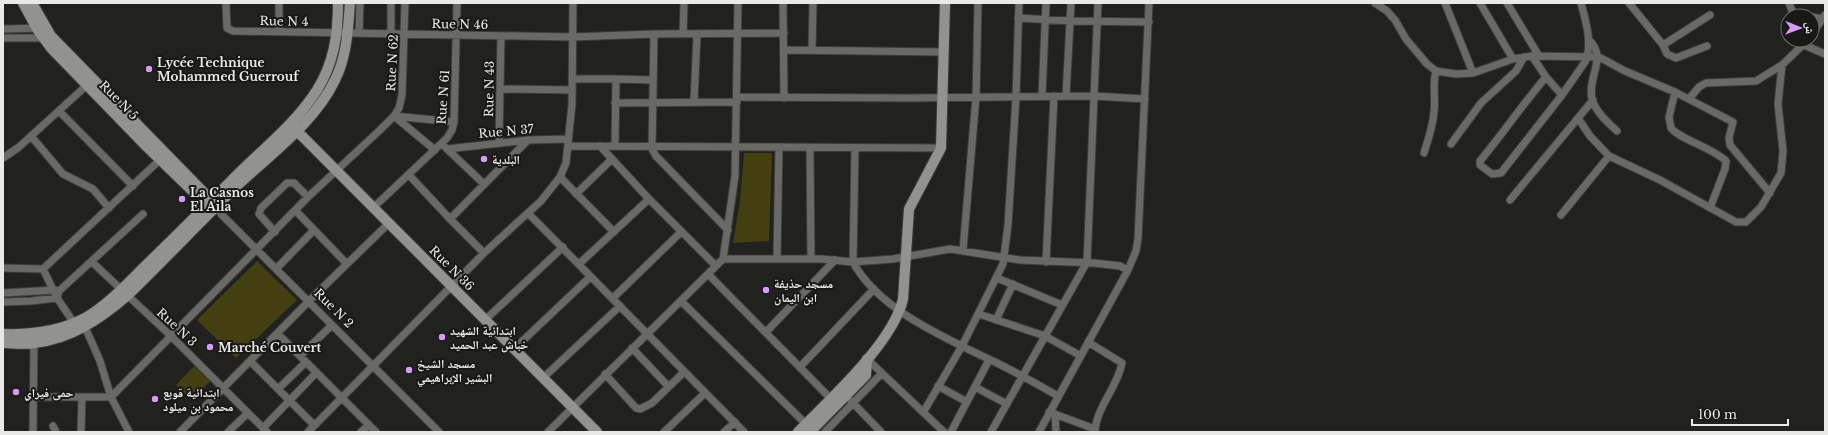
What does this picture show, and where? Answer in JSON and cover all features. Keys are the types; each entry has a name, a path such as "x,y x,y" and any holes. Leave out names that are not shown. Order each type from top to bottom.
{"street":[{"name":"Rue N 5","path":"23,3 47,38 86,86 163,157"},
{"name":"Rue N 5","path":"32,3 41,28"},
{"name":"Rue N 4","path":"226,3 226,24 229,30 343,33"},
{"path":"278,31 279,3"},
{"path":"338,3 343,33"},
{"path":"3,343 63,336 85,327 109,311 124,293 214,207 293,127 318,89 343,33 350,3"},
{"path":"359,33 360,3"},
{"path":"391,3 391,34"},
{"name":"Rue N 62","path":"110,397 308,197 338,171 394,116 399,108 402,95 406,3"},
{"name":"Rue N 61","path":"374,208 435,150 444,146 452,130 454,122 457,3"},
{"path":"308,432 340,397 453,287 484,253 541,200 560,177 566,163 572,90 573,3"},
{"path":"683,34 684,3"},
{"path":"548,432 723,258 735,176 738,3"},
{"path":"783,3 784,98"},
{"path":"812,50 813,3"},
{"path":"825,432 867,359 900,312 903,299 909,209 941,148 945,3"},
{"path":"963,250 976,97 978,3"},
{"path":"924,411 979,314 997,278 1004,258 1016,97 1018,3"},
{"path":"1042,96 1046,3"},
{"path":"1066,96 1071,3"},
{"path":"991,432 1086,262 1098,3"},
{"path":"1038,432 1052,413 1058,396 1128,270 1136,251 1138,239 1146,99 1149,3"},
{"path":"1375,3 1391,16 1406,39 1427,64 1436,71 1456,74 1472,73 1524,57 1599,57 1625,72 1675,92 1733,122 1729,138 1730,145 1770,193"},
{"path":"1445,3 1472,73"},
{"path":"1480,3 1514,59"},
{"path":"1507,3 1546,77 1562,95"},
{"path":"1546,77 1480,161 1480,165 1492,174 1501,173 1562,95 1587,57 1589,40 1581,3"},
{"path":"1629,3 1663,45 1666,54 1676,58 1682,57 1707,46"},
{"path":"1663,45 1710,15"},
{"path":"1018,18 1071,21 1149,22"},
{"path":"3,29 41,28"},
{"name":"Rue N 46","path":"343,33 572,37 654,34 697,35 784,33"},
{"path":"654,34 652,146 656,156 728,230"},
{"path":"694,101 697,35"},
{"name":"Rue N 43","path":"499,142 501,36"},
{"path":"3,38 47,38"},
{"name":"Rue N 5","path":"47,38 214,207"},
{"path":"1589,40 1594,45 1599,57 1593,77 1592,100 1599,113 1617,131"},
{"path":"1689,99 1703,84 1756,81 1782,65 1800,48"},
{"path":"1816,48 1825,54"},
{"path":"784,50 944,52"},
{"path":"1451,144 1481,103 1516,71 1524,57"},
{"path":"1578,118 1590,136 1609,156 1660,180 1736,222 1746,222 1761,207 1779,179 1782,167 1783,151 1778,109 1782,65"},
{"path":"1424,153 1433,120 1433,89 1436,71"},
{"path":"572,79 652,80"},
{"path":"615,146 616,79"},
{"path":"3,158 31,136 86,86"},
{"path":"501,90 572,90"},
{"path":"1675,92 1669,117 1671,128 1677,134 1707,148 1726,161 1725,169 1710,208"},
{"path":"615,103 784,98 942,98 1042,96 1094,96 1146,99"},
{"path":"1046,262 1054,96"},
{"path":"1510,200 1592,100"},
{"path":"59,111 133,186"},
{"path":"394,116 454,122"},
{"path":"394,116 435,150"},
{"name":"Rue N 36","path":"293,127 597,432"},
{"path":"31,136 63,174 93,189 109,208"},
{"path":"450,219 528,140"},
{"name":"Rue N 37","path":"444,146 528,140 568,142 600,146 941,148"},
{"path":"444,146 484,184"},
{"path":"600,146 649,199 716,266"},
{"path":"777,258 779,147"},
{"path":"810,148 811,260"},
{"path":"855,148 853,262 858,271 874,290 900,312 962,346 1023,376 1058,396"},
{"path":"1560,215 1609,156"},
{"path":"3,268 43,268 163,157"},
{"path":"576,194 612,159"},
{"path":"409,175 484,253"},
{"path":"560,177 614,232"},
{"path":"275,232 259,214 261,208 287,183 294,183 308,197"},
{"path":"579,264 649,199"},
{"name":"Rue N 2","path":"214,207 439,432"},
{"path":"295,210 347,264"},
{"path":"528,213 744,432"},
{"path":"3,302 15,302 56,293 92,262 143,214"},
{"path":"180,432 223,387 278,334 308,301 389,223"},
{"path":"276,269 314,230"},
{"path":"613,298 681,232"},
{"path":"485,320 563,247"},
{"path":"723,258 777,258 853,262 906,257 950,249 1004,258 1046,262 1086,262 1120,266 1128,270"},
{"path":"766,332 835,260"},
{"name":"Rue N 3","path":"92,262 171,336 265,430"},
{"path":"43,268 74,323"},
{"path":"708,274 833,402"},
{"path":"514,349 590,277"},
{"path":"997,278 1062,305"},
{"path":"996,320 1012,284"},
{"path":"800,367 874,290"},
{"path":"3,293 56,293"},
{"path":"14,293 15,302"},
{"path":"3,334 34,339 86,317 124,293"},
{"path":"681,300 811,429"},
{"path":"543,378 620,306"},
{"path":"979,314 1045,336 1080,356"},
{"path":"300,356 332,325"},
{"path":"85,327 98,355 110,397 128,432"},
{"path":"278,334 305,363 376,432"},
{"path":"33,432 34,339"},
{"path":"1052,413 1095,430 1105,401 1122,363 1088,342"},
{"path":"632,348 668,386"},
{"path":"867,359 924,411 944,432"},
{"path":"951,432 989,360"},
{"path":"250,361 314,425"},
{"path":"278,389 305,363"},
{"path":"605,374 636,408 640,409 652,403 684,372"},
{"path":"265,430 290,400 316,373"},
{"path":"798,432 811,429 833,402 846,396 882,373"},
{"path":"938,386 967,402"},
{"path":"975,387 1007,404"},
{"path":"664,432 705,394"},
{"path":"846,396 881,432"},
{"path":"33,397 110,397"},
{"path":"81,432 82,397"},
{"path":"228,432 248,413"},
{"path":"1052,413 1056,432"},
{"path":"724,432 734,422"},
{"path":"361,432 369,425"}],"shaded area":[{"path":"744,153 772,153 769,241 733,243 740,201"},
{"path":"257,261 297,300 236,358 197,320"},
{"path":"196,364 212,380 191,400 176,385"}],"place":[{"name":"Lycée Technique Mohammed Guerrouf","path":"149,69"},
{"name":"البلدية","path":"484,159"},
{"name":"La Casnos El Aila","path":"182,199"},
{"name":"مسجد حذيفة ابن اليمان","path":"766,290"},
{"name":"ابتدائية الشهيد خباش عبد الحميد","path":"442,337"},
{"name":"Marché Couvert","path":"210,347"},
{"name":"مسجد الشيخ البشير الإبراهيمي","path":"409,370"},
{"name":"حمى فيراي","path":"16,392"},
{"name":"ابتدائية قوبع محمود بن ميلود","path":"155,399"}]}
